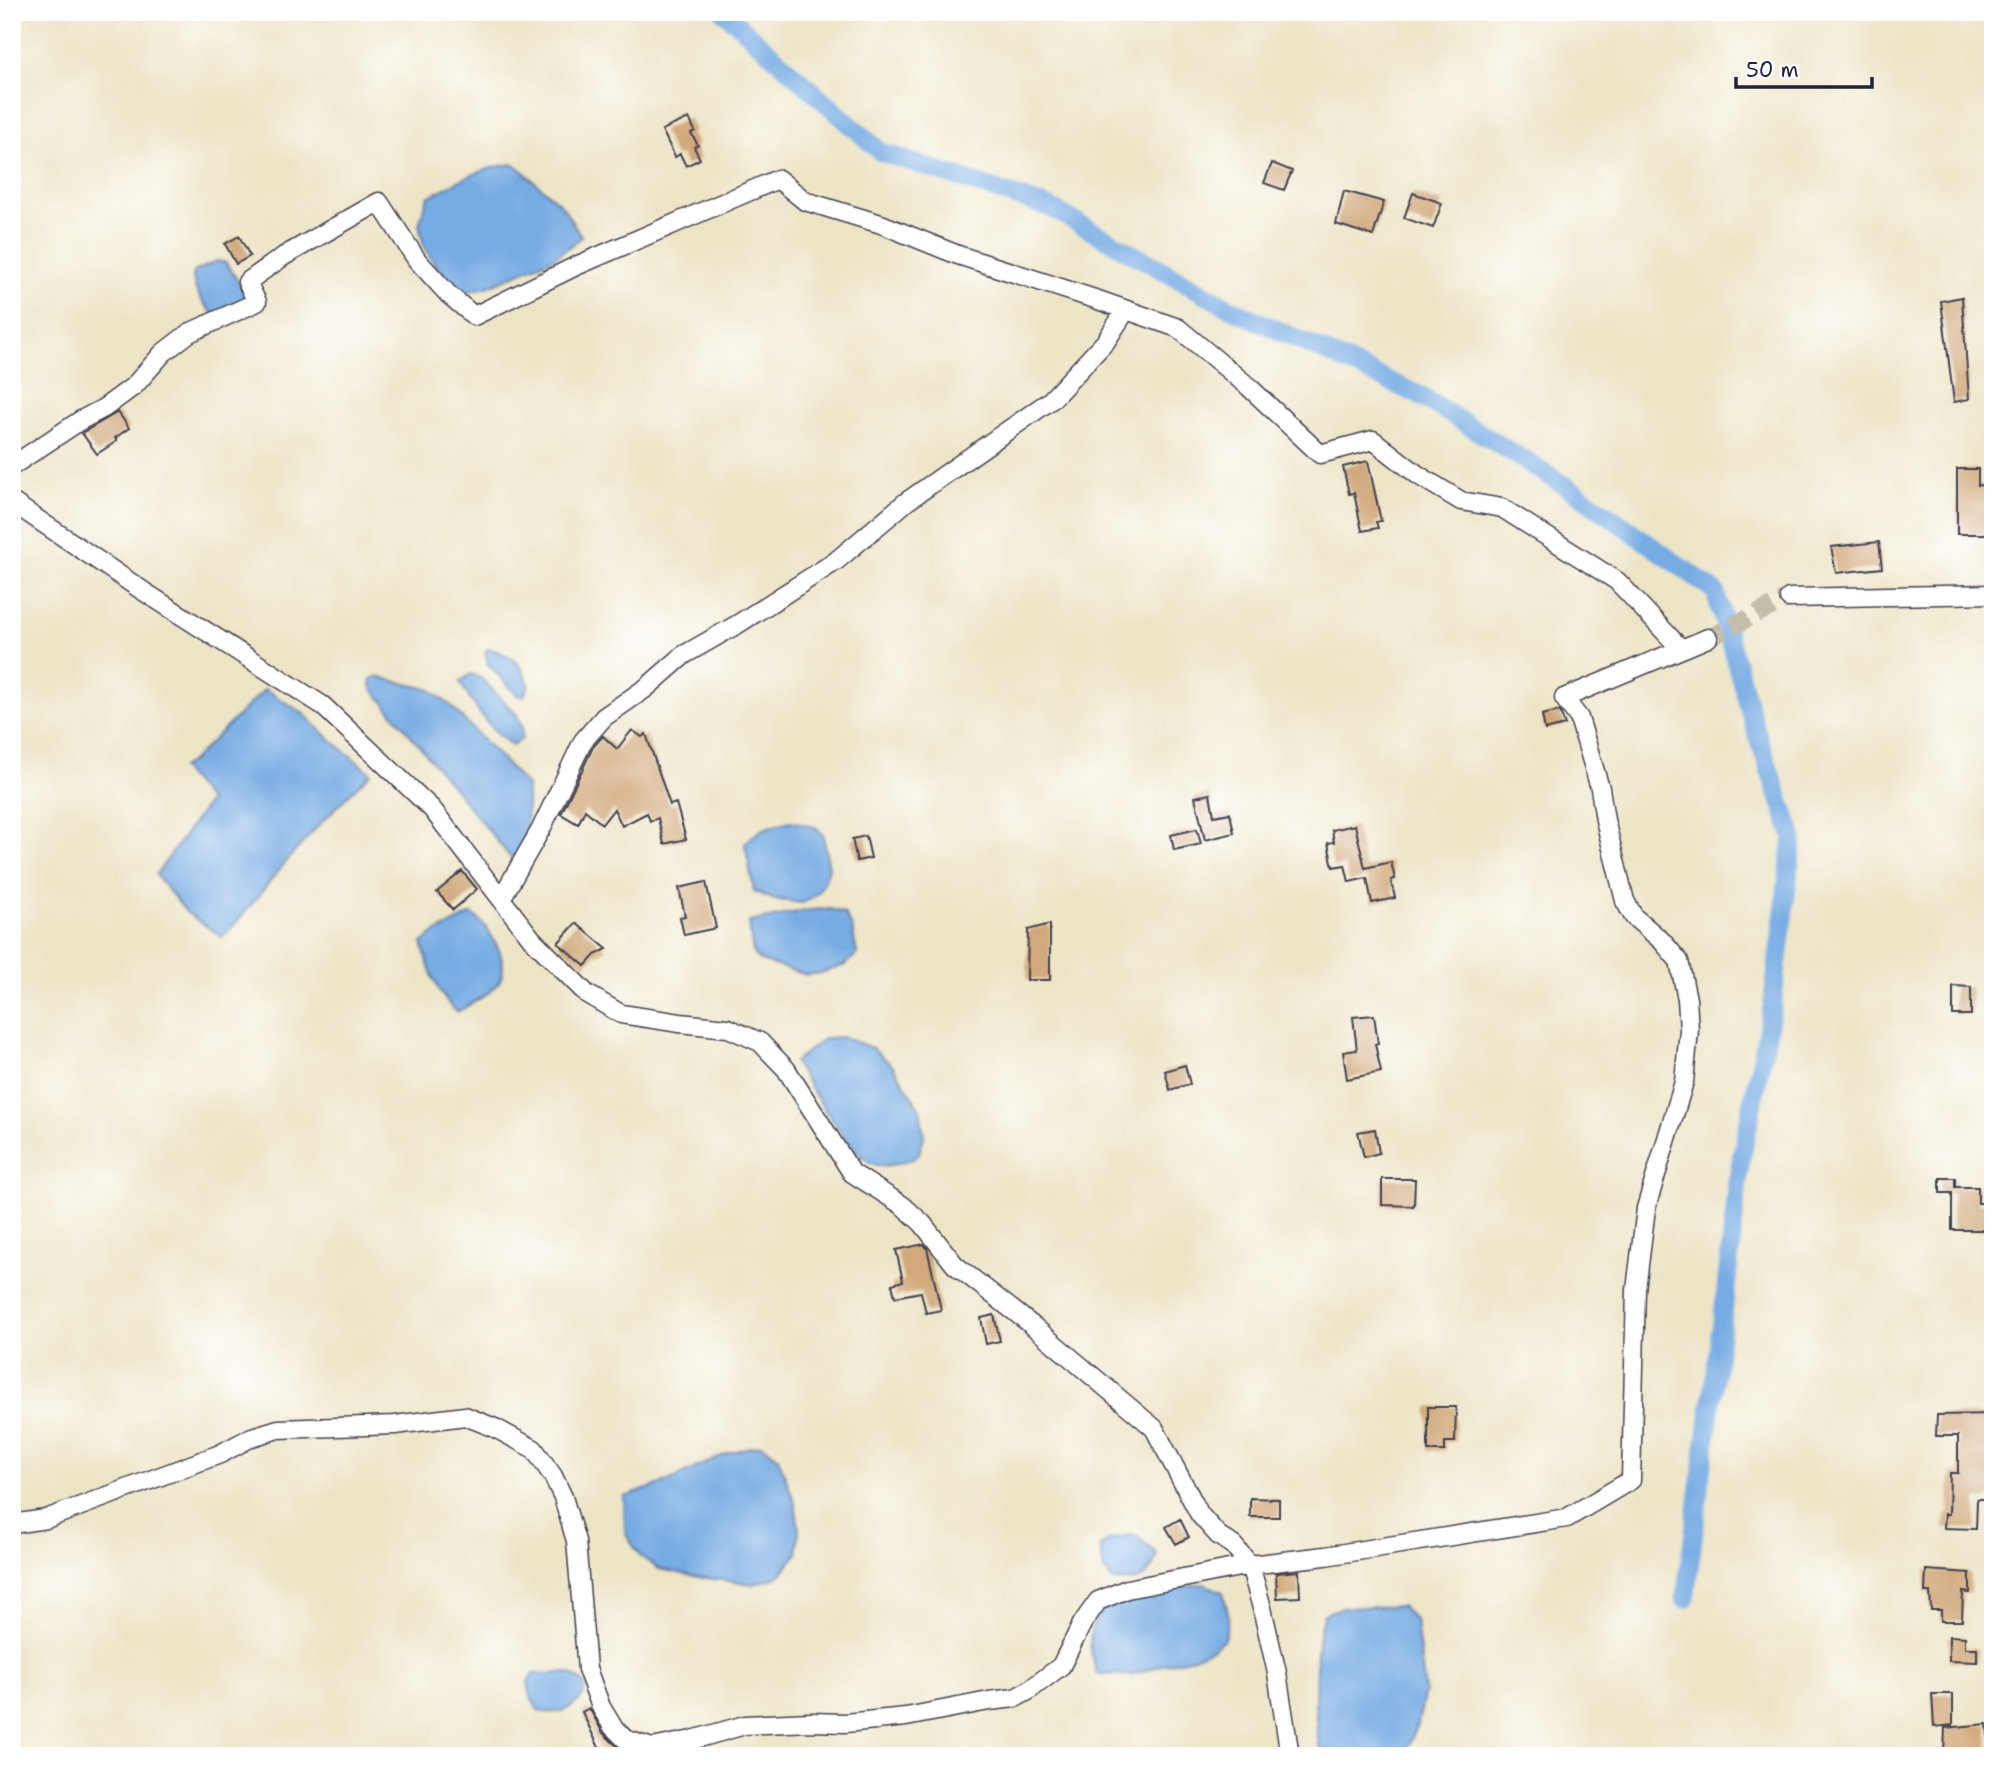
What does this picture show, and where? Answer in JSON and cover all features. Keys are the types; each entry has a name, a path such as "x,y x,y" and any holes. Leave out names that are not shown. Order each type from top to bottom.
{"street":[{"path":"12,466 134,386 163,352 190,333 257,302 247,282 284,256 379,202 417,260 448,294 474,316 576,266 778,180 805,201 881,224 958,255 1178,328 1249,387 1320,454 1373,440 1418,475 1461,501 1502,508 1617,581 1681,649"},
{"path":"500,899 541,829 583,741 604,718 646,688 683,655 738,624 836,561 906,502 1051,400 1106,341 1126,310"},
{"path":"12,502 143,591 322,705 432,809 532,939 587,994 621,1014 728,1028 760,1042 786,1069 852,1173 901,1205 922,1223 955,1265 1033,1326 1154,1428 1200,1515 1218,1535 1234,1546 1250,1565 1277,1673 1290,1756"},
{"path":"1789,598 1993,594"},
{"path":"12,1524 47,1519 220,1454 252,1437 278,1429 395,1425 465,1416 495,1428 534,1449 553,1476 563,1497 576,1541 587,1669 600,1707 613,1727 644,1752 746,1725 845,1723 894,1718 1015,1698 1061,1666 1083,1622 1098,1601 1127,1589 1250,1565 1567,1518 1631,1480 1636,1290 1646,1208 1684,1082 1689,1030 1687,999 1679,961 1662,941 1634,917 1625,901 1600,788 1579,718 1564,698 1708,638"}],"water":[{"path":"515,164 562,206 582,237 554,258 487,287 466,292 436,266 424,247 419,224 428,197 481,171"},
{"path":"217,261 226,263 246,293 245,300 214,315 199,296 193,272"},
{"path":"488,648 519,664 529,685 524,696 518,696 488,664 485,653"},
{"path":"471,674 481,678 517,715 522,727 522,739 512,745 483,717 460,682"},
{"path":"378,677 429,689 451,706 527,786 525,835 516,864 371,687 372,678"},
{"path":"265,689 304,714 371,773 285,863 222,937 186,912 156,875 209,801 181,768 191,762"},
{"path":"791,821 817,828 823,835 829,868 818,892 802,903 772,899 754,891 745,844 765,828"},
{"path":"830,909 844,913 852,927 857,954 845,965 806,975 761,961 753,954 749,922 807,910"},
{"path":"472,914 483,923 491,935 502,958 503,969 496,986 457,1012 439,989 422,943 435,933"},
{"path":"843,1037 872,1048 893,1066 920,1109 924,1137 918,1156 887,1166 866,1160 832,1120 794,1062 825,1038"},
{"path":"762,1445 778,1457 795,1503 799,1529 797,1554 778,1577 753,1584 698,1577 659,1569 640,1556 625,1533 624,1497 663,1484 728,1454"},
{"path":"1136,1535 1157,1554 1154,1563 1142,1578 1113,1581 1104,1570 1100,1546 1109,1540"},
{"path":"1203,1584 1223,1592 1229,1617 1224,1639 1212,1649 1192,1658 1131,1675 1097,1674 1090,1636 1096,1619 1107,1606 1143,1593"},
{"path":"1402,1606 1416,1622 1425,1691 1418,1724 1410,1743 1400,1753 1388,1756 1322,1756 1317,1726 1316,1685 1318,1643 1324,1614 1341,1608"},
{"path":"569,1673 585,1685 580,1699 561,1711 538,1710 530,1696 528,1681 533,1674"}],"building":[{"path":"689,118 695,131 691,133 698,145 694,147 700,159 686,166 680,154 675,157 662,130"},
{"path":"1272,163 1292,171 1284,190 1264,183"},
{"path":"1344,191 1384,202 1373,236 1336,224"},
{"path":"1413,193 1442,203 1433,228 1404,218"},
{"path":"239,236 250,256 236,264 225,244"},
{"path":"1962,297 1969,399 1954,402 1941,301"},
{"path":"118,412 129,428 115,438 117,441 97,454 82,433"},
{"path":"1368,461 1381,521 1376,522 1378,528 1362,531 1354,493 1349,494 1343,467"},
{"path":"1957,469 1978,469 1978,485 1993,486 1993,501 1986,501 1986,534 1957,534"},
{"path":"1879,542 1882,568 1836,573 1831,547"},
{"path":"1560,711 1565,725 1545,730 1542,715"},
{"path":"632,730 642,737 646,734 670,805 676,803 686,839 664,844 658,818 650,821 647,813 622,826 614,809 602,824 585,810 578,824 561,814 593,747 603,736 617,749"},
{"path":"1210,794 1214,816 1230,813 1234,833 1205,840 1195,797"},
{"path":"1355,825 1365,868 1391,862 1395,898 1372,903 1367,878 1349,882 1345,865 1333,867 1328,843 1334,842 1332,830"},
{"path":"1197,829 1201,844 1174,850 1171,835"},
{"path":"866,836 871,858 857,861 852,839"},
{"path":"462,871 477,889 453,910 437,892"},
{"path":"706,882 716,928 684,935 680,917 685,916 679,888"},
{"path":"576,923 607,949 595,955 585,966 558,943"},
{"path":"1050,924 1050,980 1027,980 1028,930"},
{"path":"1953,986 1971,987 1971,1015 1953,1015"},
{"path":"1374,1015 1378,1043 1375,1044 1381,1072 1347,1079 1343,1052 1357,1050 1353,1017"},
{"path":"1185,1065 1190,1084 1170,1090 1165,1071"},
{"path":"1375,1129 1379,1153 1364,1157 1358,1132"},
{"path":"1940,1178 1955,1178 1955,1187 1978,1187 1978,1203 1987,1203 1987,1230 1952,1230 1952,1193 1940,1193"},
{"path":"1382,1179 1415,1179 1414,1206 1382,1205"},
{"path":"924,1244 941,1310 926,1313 921,1292 895,1297 892,1284 903,1281 896,1250"},
{"path":"994,1315 1000,1341 986,1344 981,1318"},
{"path":"1428,1407 1456,1407 1455,1442 1445,1442 1445,1451 1428,1451"},
{"path":"1993,1414 1993,1435 1989,1435 1989,1469 1993,1469 1993,1497 1977,1499 1976,1529 1944,1528 1945,1514 1949,1514 1950,1473 1958,1473 1958,1436 1936,1436 1937,1415"},
{"path":"1250,1498 1279,1499 1279,1517 1250,1517"},
{"path":"1180,1519 1189,1537 1176,1544 1166,1527"},
{"path":"1926,1570 1970,1573 1970,1593 1963,1592 1962,1621 1941,1621 1941,1610 1931,1610 1930,1592 1925,1592"},
{"path":"1299,1571 1300,1597 1277,1598 1276,1573"},
{"path":"1949,1636 1965,1637 1965,1648 1977,1648 1977,1662 1949,1661"},
{"path":"1932,1694 1953,1694 1953,1725 1934,1727"},
{"path":"589,1708 603,1733 624,1756 603,1756 582,1712"},
{"path":"1987,1724 1990,1756 1944,1756 1945,1728"}],"waterway":[{"path":"724,12 881,152 1051,208 1230,308 1421,396 1577,493 1715,591 1756,731 1793,837 1772,1008 1740,1165 1685,1599"}],"tunnel":[{"path":"1708,638 1789,598"}]}
